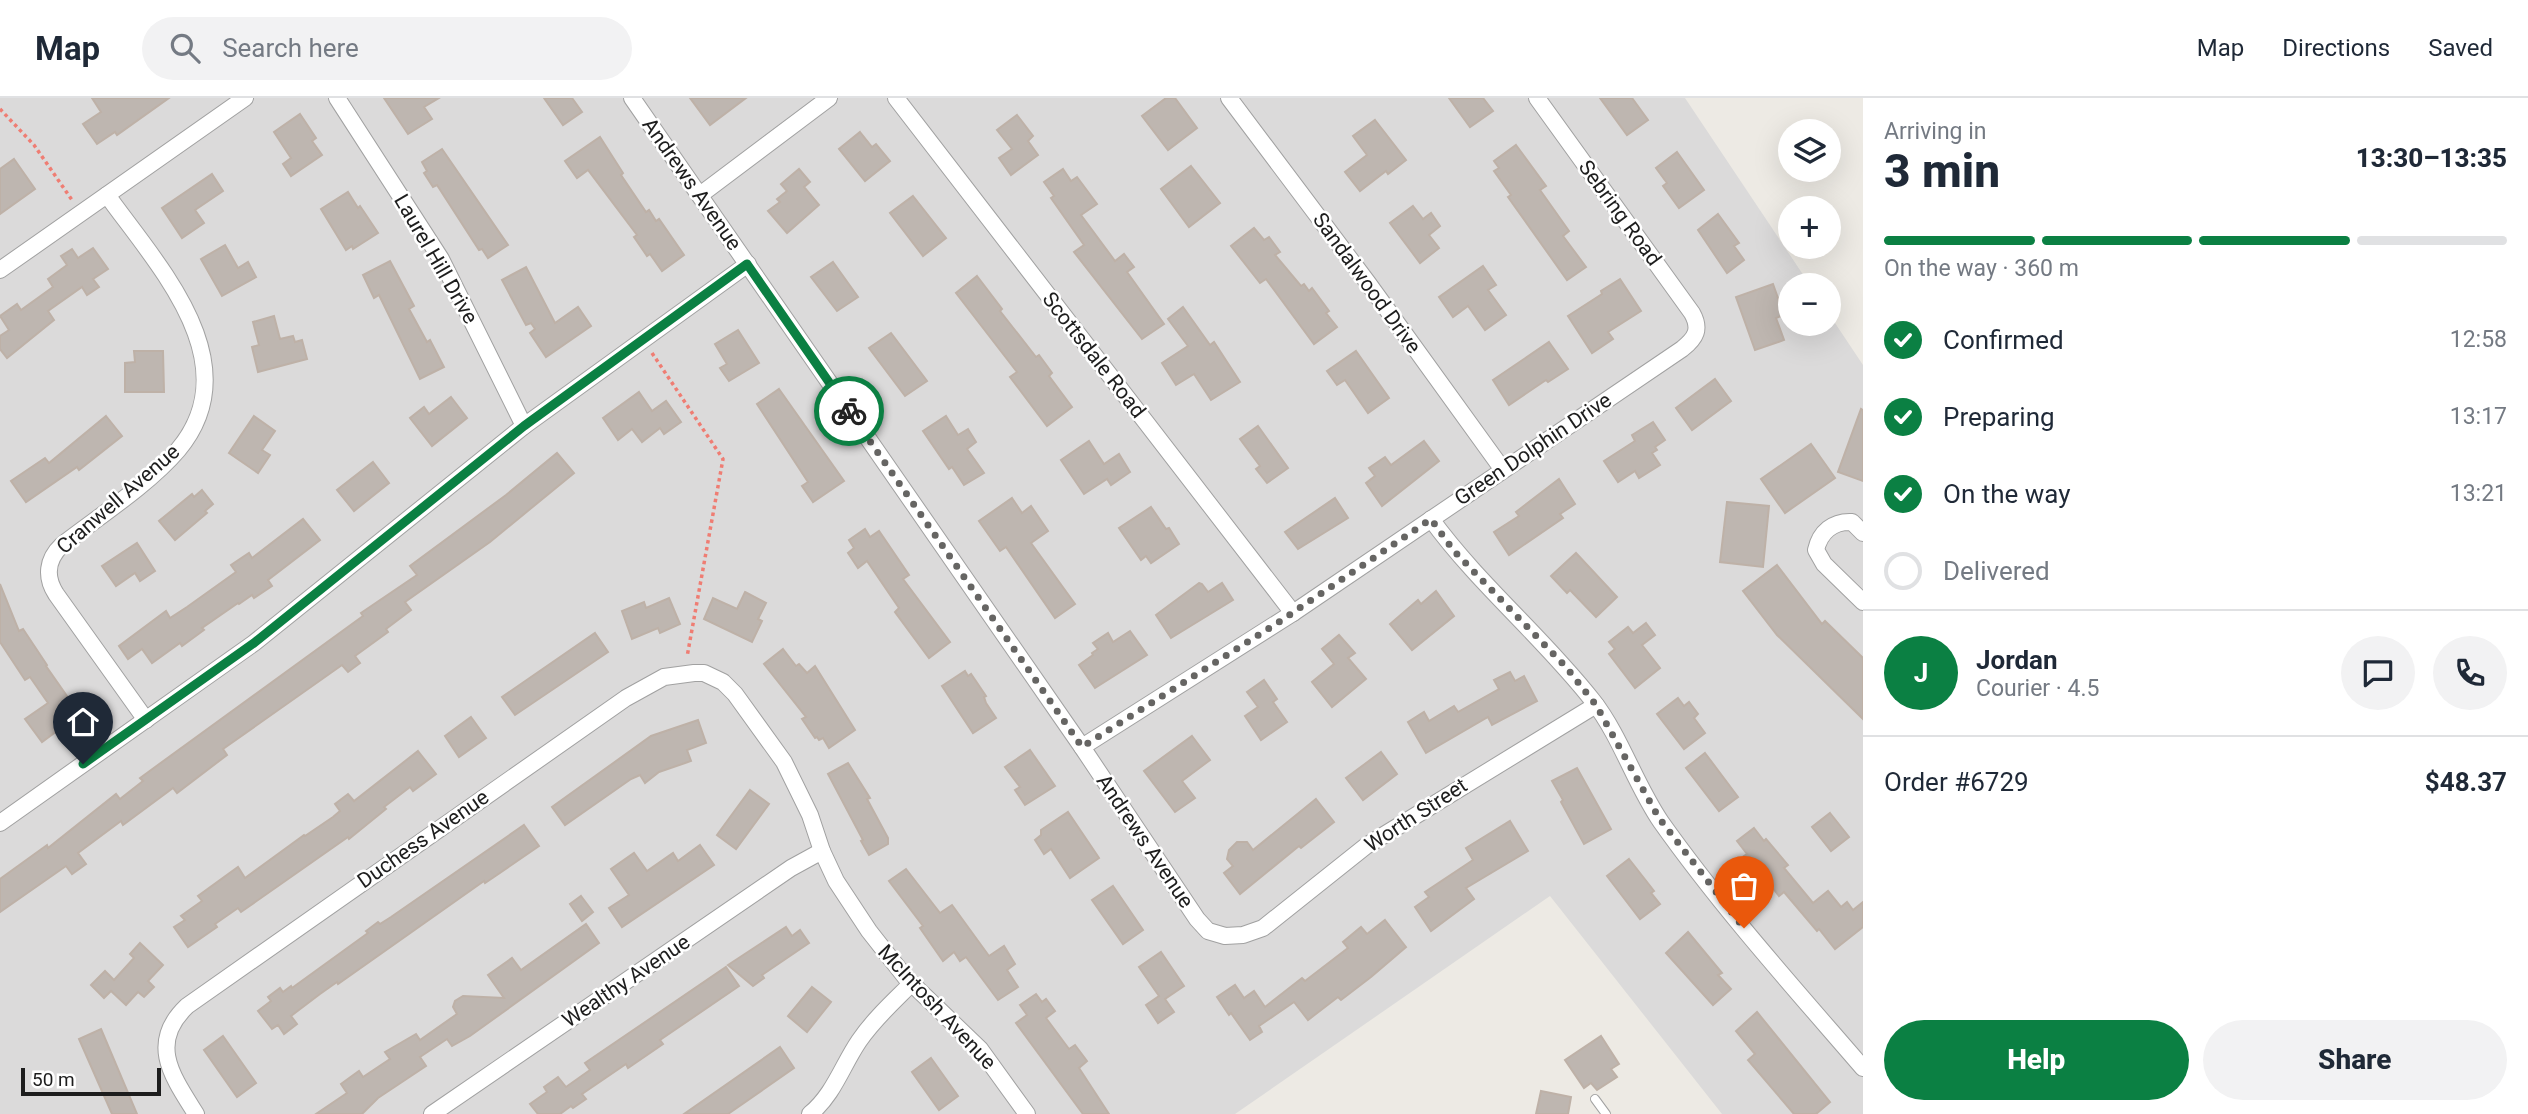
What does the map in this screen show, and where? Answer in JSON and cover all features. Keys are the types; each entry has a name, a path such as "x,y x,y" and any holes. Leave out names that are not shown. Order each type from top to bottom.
{"street":[{"path":"0,270 245,98"},
{"name":"Laurel Hill Drive","path":"337,98 442,259 524,426"},
{"name":"Andrews Avenue","path":"632,98 1082,747 1197,919 1208,931 1225,936 1243,935"},
{"path":"700,195 830,98"},
{"name":"Scottsdale Road","path":"896,98 1293,613"},
{"name":"Sandalwood Drive","path":"1229,98 1376,293 1503,470"},
{"name":"Sebring Road","path":"1537,98 1692,313 1698,330"},
{"name":"Cranwell Avenue","path":"107,195 175,290 190,318 203,356 203,395 195,423 180,448 148,478 62,545 52,557 48,572 52,588 146,720"},
{"path":"0,823 284,620 524,426 747,264"},
{"name":"Green Dolphin Drive","path":"1082,747 1293,613 1682,349 1695,337 1698,330"},
{"path":"1431,519 1454,551 1558,659 1596,705 1659,818 1687,858 1863,1068"},
{"path":"1863,533 1852,522 1838,523 1819,538 1816,550 1824,564 1863,602"},
{"name":"McIntosh Avenue","path":"684,673 704,673 723,682 736,694 795,782 836,881 869,931 911,984 957,1024 980,1049 1027,1114"},
{"name":"Duchess Avenue","path":"196,1114 169,1065 165,1051 172,1022 187,1006 626,698 652,682 684,673"},
{"name":"Worth Street","path":"1243,935 1262,928 1366,846 1596,705"},
{"name":"Wealthy Avenue","path":"432,1114 791,868 822,851"},
{"path":"810,1114 835,1085 870,1026 911,984"}],"lane":[{"path":"1595,1099 1606,1114"}],"path":[{"path":"0,108 34,145 81,213"},
{"path":"643,339 723,459 684,673"}],"shaded area":[{"path":"0,98 1685,98 1778,237 1778,259 1793,259 1802,273 1778,273 1778,336 1841,336 1841,332 1863,365 1863,1114 1722,1114 1550,896 1235,1114 0,1114"}],"building":[{"path":"92,98 169,98 117,135 115,132 97,144 83,124 101,112"},
{"path":"384,98 439,98 424,107 432,119 408,134"},
{"path":"544,98 572,98 582,112 563,125"},
{"path":"690,98 746,98 710,125"},
{"path":"1166,98 1175,98 1197,128 1168,150 1142,116"},
{"path":"1449,98 1483,98 1493,111 1470,127"},
{"path":"1600,98 1632,98 1648,120 1627,135"},
{"path":"300,114 316,138 312,141 322,155 291,176 283,164 291,158 274,132"},
{"path":"1017,115 1033,136 1028,141 1038,155 1011,175 999,158 1012,149 997,130"},
{"path":"1375,120 1406,160 1360,191 1345,172 1367,155 1353,136"},
{"path":"860,132 872,147 876,144 890,161 865,181 839,149"},
{"path":"600,137 646,212 649,210 656,221 659,219 684,255 662,271 650,254 647,256 634,237 637,235 588,170 577,178 565,161"},
{"path":"1516,145 1546,186 1540,190 1569,231 1563,236 1586,267 1567,280 1508,197 1511,195 1494,171 1499,168 1494,161"},
{"path":"442,149 508,245 488,258 482,249 479,250 437,185 433,187 424,173 427,171 422,162"},
{"path":"1677,152 1704,190 1679,208 1663,186 1667,183 1656,168"},
{"path":"14,159 35,189 0,214 0,169"},
{"path":"1191,166 1220,203 1189,227 1161,189"},
{"path":"799,169 810,182 804,187 819,205 787,233 768,211 780,202 777,199 787,191 781,184"},
{"path":"1063,169 1071,181 1077,177 1097,204 1081,215 1115,261 1124,254 1134,267 1127,272 1164,324 1142,339 1074,252 1084,245 1051,198 1054,196 1044,182"},
{"path":"212,174 223,191 195,210 204,223 182,238 162,208"},
{"path":"348,192 378,233 353,249 352,246 346,250 321,209"},
{"path":"913,196 946,238 923,256 890,213"},
{"path":"1413,206 1423,219 1431,213 1440,226 1429,235 1439,248 1420,263 1390,223"},
{"path":"1718,214 1739,243 1734,246 1744,260 1727,273 1698,230"},
{"path":"1254,228 1264,240 1269,237 1280,252 1275,255 1301,286 1304,284 1309,291 1312,288 1329,311 1326,313 1337,327 1314,344 1266,279 1260,283 1231,246"},
{"path":"225,245 238,268 248,262 256,277 222,296 201,259"},
{"path":"93,248 108,269 93,279 99,287 87,295 82,287 48,311 54,320 7,358 0,349 0,336 9,330 0,316 17,304 21,310 53,287 48,279 67,265 61,256 72,249 78,258"},
{"path":"390,261 414,306 409,309 444,367 420,379 379,295 374,298 363,275"},
{"path":"833,262 858,297 837,311 811,277"},
{"path":"1483,266 1496,285 1488,290 1506,315 1485,330 1468,306 1453,317 1439,297"},
{"path":"526,267 555,323 578,307 591,326 546,357 530,333 535,329 531,323 526,325 502,280"},
{"path":"977,276 1036,357 1039,355 1052,373 1049,376 1072,407 1047,426 1010,377 1017,372 956,293"},
{"path":"1620,279 1641,311 1608,332 1613,339 1592,353 1568,316"},
{"path":"1773,284 1778,298 1778,336 1783,336 1784,340 1755,350 1736,297"},
{"path":"1183,307 1210,345 1214,342 1240,382 1211,400 1194,374 1176,385 1162,363 1188,346 1168,319"},
{"path":"274,316 280,339 293,336 295,342 302,340 307,359 258,372 252,347 259,345 253,322"},
{"path":"738,330 759,363 729,381 720,368 727,364 715,344"},
{"path":"891,333 927,381 905,396 869,348"},
{"path":"1549,342 1568,369 1509,405 1493,380"},
{"path":"134,351 163,351 164,392 125,392 125,363 135,362"},
{"path":"1356,351 1389,398 1368,413 1345,380 1337,385 1327,371"},
{"path":"1715,379 1731,401 1692,430 1676,408"},
{"path":"779,389 844,481 813,502 802,486 808,482 757,404"},
{"path":"639,392 652,411 666,401 681,422 664,434 660,428 642,442 632,429 618,440 603,418"},
{"path":"451,397 467,418 432,446 410,418 424,407 429,414"},
{"path":"1861,409 1863,410 1863,481 1838,472"},
{"path":"106,416 122,436 79,470 77,467 26,502 11,481 45,458 49,463"},
{"path":"254,416 275,431 262,450 270,455 258,473 229,453"},
{"path":"946,416 958,435 968,429 976,442 967,449 984,473 964,485 952,467 949,469 923,431"},
{"path":"1653,422 1665,440 1655,447 1657,450 1652,453 1660,465 1639,478 1635,471 1618,482 1604,461 1635,441 1632,435"},
{"path":"1258,426 1288,468 1267,483 1256,469 1260,466 1240,439"},
{"path":"1089,441 1104,464 1119,454 1130,472 1111,485 1107,479 1084,494 1061,460"},
{"path":"1424,441 1439,461 1382,506 1366,483 1375,476 1369,468 1385,457 1391,465"},
{"path":"1811,444 1835,478 1785,513 1761,479"},
{"path":"557,453 574,473 490,542 405,602 411,610 386,629 388,632 355,656 360,663 348,672 342,665 223,749 227,755 177,793 173,788 123,825 121,821 78,853 86,864 72,874 66,866 0,912 0,879 47,845 48,848 116,794 120,799 143,781 140,778 363,616 361,613 417,575 410,566 506,495"},
{"path":"373,462 389,483 354,511 337,490"},
{"path":"1559,479 1575,504 1560,514 1563,518 1509,555 1494,532 1519,516 1516,512"},
{"path":"202,490 213,504 205,511 207,513 175,540 159,521 192,494 194,497"},
{"path":"1012,498 1022,513 1031,506 1048,531 1031,543 1075,604 1055,618 1006,547 1000,551 979,521"},
{"path":"1335,498 1348,518 1298,549 1285,532"},
{"path":"1727,502 1769,506 1763,567 1720,562"},
{"path":"1151,507 1179,544 1151,563 1146,556 1141,560 1119,528"},
{"path":"303,519 320,540 268,580 272,586 254,598 252,595 238,603 182,646 180,643 152,663 142,649 128,659 119,646 166,611 170,618 187,607 236,572 231,565 249,553 252,558"},
{"path":"865,529 870,537 879,531 909,575 903,579 950,642 929,658 895,612 899,608 867,561 858,568 848,553 854,548 849,540"},
{"path":"137,543 155,571 140,581 135,573 116,586 102,566"},
{"path":"1576,553 1617,597 1596,617 1570,590 1567,593 1551,576"},
{"path":"1777,565 1822,624 1825,621 1863,658 1863,719 1777,635 1743,591"},
{"path":"1199,583 1208,592 1222,583 1233,600 1171,638 1156,615"},
{"path":"0,584 19,631 23,629 83,719 60,735 57,731 42,742 25,719 48,703 30,677 25,680 0,642"},
{"path":"1436,591 1454,616 1412,650 1390,624 1418,600 1421,604"},
{"path":"745,592 766,603 758,619 762,621 752,642 704,619 713,598 737,609"},
{"path":"669,598 680,624 660,633 658,628 632,639 622,611 644,602 646,608"},
{"path":"1646,623 1655,635 1642,645 1660,668 1635,688 1609,654 1615,649 1609,642 1628,627 1633,633"},
{"path":"1130,631 1147,655 1095,688 1079,665 1098,649 1093,643 1108,633 1113,642"},
{"path":"595,633 608,652 515,715 502,697"},
{"path":"1339,635 1355,653 1348,658 1366,679 1332,707 1312,682 1334,664 1322,649"},
{"path":"783,649 796,666 799,664 807,673 815,666 855,730 829,748 823,738 815,738 802,719 806,717 764,664"},
{"path":"965,671 968,676 971,674 986,696 986,703 996,718 973,733 942,686"},
{"path":"1510,672 1515,681 1524,676 1537,701 1492,725 1488,717 1426,753 1408,722 1424,712 1429,721 1454,706 1458,712 1499,689 1494,680"},
{"path":"1264,680 1277,699 1273,702 1287,722 1261,740 1245,716 1258,707 1247,692"},
{"path":"1678,698 1684,706 1689,702 1698,714 1694,718 1705,733 1684,749 1657,714"},
{"path":"471,717 486,738 459,757 445,736"},
{"path":"698,720 706,743 687,750 691,761 659,772 645,783 640,775 631,779 565,825 552,807 651,736"},
{"path":"1192,736 1210,760 1182,781 1195,798 1175,812 1144,771"},
{"path":"1030,750 1055,786 1025,805 1015,790 1020,787 1005,767"},
{"path":"418,751 436,774 413,791 410,787 349,839 348,837 241,912 238,908 188,947 174,927 185,920 181,916 202,901 198,896 238,867 245,878 333,817 340,811 335,804 348,794 354,801"},
{"path":"1381,752 1397,774 1363,800 1346,778"},
{"path":"1705,753 1738,797 1719,811 1686,768"},
{"path":"848,763 870,798 867,799 888,838 888,844 869,855 828,774"},
{"path":"1577,768 1611,829 1584,844 1552,781"},
{"path":"750,790 769,804 736,849 717,835"},
{"path":"1316,799 1334,822 1301,848 1299,846 1240,894 1224,873 1233,866 1227,859 1229,850 1237,842 1247,842 1253,850"},
{"path":"1068,812 1099,858 1070,878 1051,849 1044,854 1035,840 1041,835 1041,830"},
{"path":"1830,813 1849,837 1831,851 1812,827"},
{"path":"1510,821 1528,851 1466,888 1474,899 1431,931 1415,907 1429,897 1425,892 1473,860 1466,848"},
{"path":"524,825 539,846 320,994 291,1016 297,1024 284,1034 278,1025 272,1029 258,1011 271,1001 268,997 280,988 283,992 291,986 292,988 368,933 366,931 378,922 380,924 391,917"},
{"path":"1754,828 1788,865 1784,868 1813,903 1828,891 1841,907 1847,902 1853,910 1863,902 1863,927 1835,949 1784,892 1779,896 1744,856 1747,854 1737,841"},
{"path":"700,845 714,865 622,927 609,908 629,895 611,869 634,853 647,871 673,853 678,861"},
{"path":"1629,859 1654,891 1651,893 1660,904 1640,919 1607,876"},
{"path":"906,869 940,913 952,905 989,956 1004,946 1015,964 1007,970 1018,987 998,1000 966,957 960,961 954,952 943,961 920,928 923,926 889,881"},
{"path":"1113,886 1143,930 1123,944 1092,900"},
{"path":"581,896 593,912 582,921 570,904"},
{"path":"1385,920 1406,947 1341,1000 1338,997 1308,1020 1294,1002 1259,1026 1262,1032 1250,1040 1217,997 1235,985 1244,998 1254,991 1265,1007 1302,978 1305,981 1348,948 1343,942 1361,927 1367,934"},
{"path":"586,924 599,943 470,1036 452,1046 447,1039 420,1057 426,1066 378,1098 362,1114 316,1114 347,1093 341,1084 359,1071 363,1077 390,1059 385,1052 416,1034 420,1040 457,1014 453,1007 455,1001 463,996 504,998 488,975 512,958 521,970"},
{"path":"786,927 792,936 800,930 809,943 762,975 764,978 753,986 728,965"},
{"path":"1688,932 1722,973 1718,975 1731,989 1713,1005 1666,953"},
{"path":"140,943 163,965 148,981 154,987 144,997 138,992 126,1005 111,991 104,998 91,985 105,971 114,980 134,958 130,954"},
{"path":"1161,952 1184,986 1165,999 1174,1012 1158,1023 1146,1005 1159,996 1139,967"},
{"path":"726,967 739,986 660,1040 663,1044 628,1068 626,1064 582,1094 586,1099 560,1114 538,1114 530,1104 547,1092 544,1087 558,1077 566,1087 590,1070 585,1063"},
{"path":"812,987 831,1002 807,1032 788,1016"},
{"path":"1036,994 1042,1002 1046,999 1055,1011 1046,1018 1069,1049 1075,1045 1087,1061 1079,1068 1109,1114 1083,1114 1016,1023 1027,1015 1020,1005"},
{"path":"1757,1012 1830,1102 1816,1114 1794,1114 1748,1060 1755,1054 1736,1031"},
{"path":"101,1029 137,1114 112,1114 79,1039"},
{"path":"223,1036 256,1083 237,1097 204,1050"},
{"path":"1601,1036 1619,1064 1611,1069 1617,1077 1597,1090 1591,1083 1584,1088 1565,1060"},
{"path":"780,1047 794,1068 728,1114 684,1114"},
{"path":"931,1058 958,1096 939,1110 912,1072"},
{"path":"1541,1091 1571,1097 1568,1114 1536,1114"}],"way so far":[{"path":"849,411 1082,747 1276,624 1431,519 1454,551 1566,667 1596,705 1659,818 1687,858 1744,928"}],"route":[{"path":"83,764 254,643 524,426 747,264 849,411"}]}
